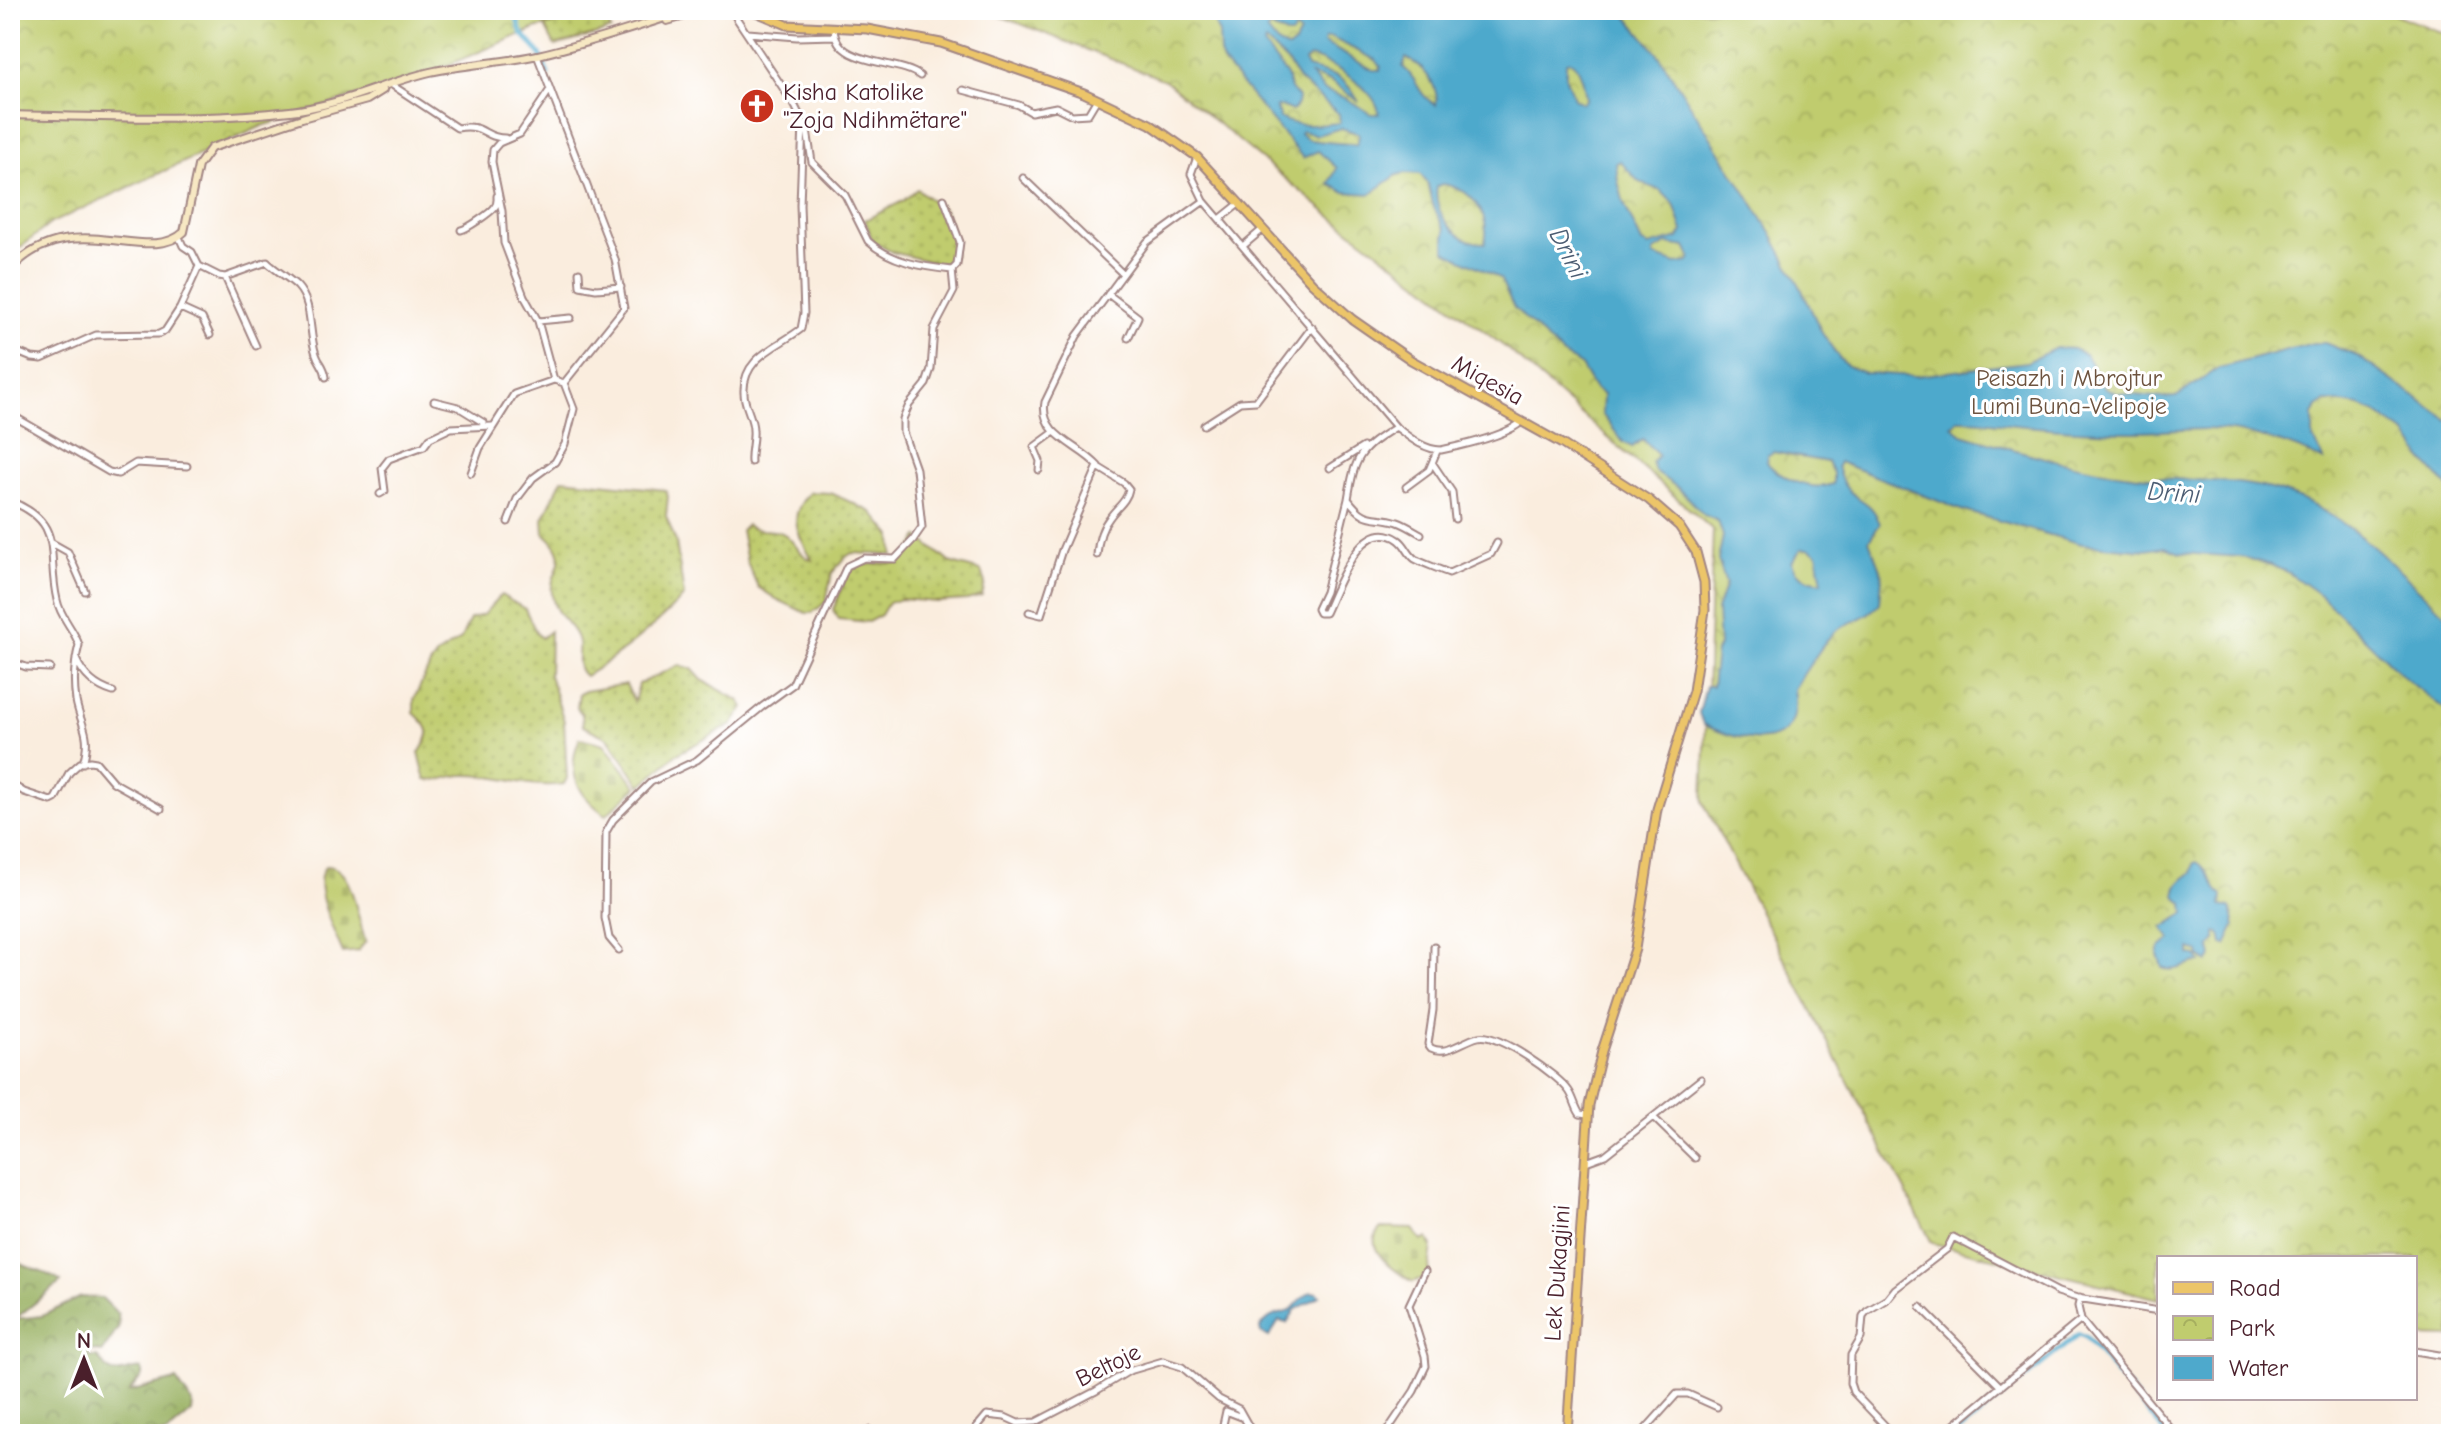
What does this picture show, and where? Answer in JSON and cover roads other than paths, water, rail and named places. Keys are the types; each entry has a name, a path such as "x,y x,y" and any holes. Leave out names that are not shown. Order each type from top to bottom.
{"main road":[{"path":"655,23 690,10"},
{"path":"10,115 225,116 286,112 338,102 440,70 538,55 707,10"},
{"name":"Miqesia","path":"750,11 787,25 834,32 867,29 929,39 1097,98 1150,124 1197,157 1312,283 1352,319 1411,360 1578,454 1662,510 1679,526 1701,566 1705,610 1693,691 1653,824 1633,957 1602,1051"},
{"path":"13,267 33,250 69,237 162,244 179,237 187,225 198,166 211,148 367,100 388,86"},
{"name":"Lek Dukagjini","path":"1567,1434 1588,1115 1602,1051"}],"street":[{"path":"731,10 781,82 803,121 812,162 845,195 868,241 883,253 920,266 952,270"},
{"path":"747,33 797,37 834,32 840,45 862,57 892,67 909,68 920,76"},
{"path":"538,55 615,259 624,308 564,383"},
{"path":"388,86 457,128 482,128 494,138 510,138"},
{"path":"549,90 520,134 493,150 492,162 504,243 524,296 538,321 554,380"},
{"path":"963,90 1019,105 1031,112 1056,107 1079,116 1088,114 1097,98"},
{"path":"751,462 753,429 743,395 746,380 762,354 801,329 804,313 800,205 803,121"},
{"path":"1197,157 1190,172 1204,201 1396,427 1411,439 1437,451 1494,435 1522,421"},
{"path":"1023,178 1123,274"},
{"path":"461,230 473,226 479,217 496,207 497,187"},
{"path":"944,199 960,242 957,265 952,270"},
{"path":"1097,555 1101,532 1129,489 1053,433 1044,410 1045,402 1077,336 1150,238 1204,201"},
{"path":"1220,219 1240,203"},
{"path":"1243,246 1263,229"},
{"path":"179,237 199,266 225,277 267,262 296,285 307,306 315,351 323,363 326,377"},
{"path":"10,255 13,267"},
{"path":"10,349 42,359 96,335 159,334 165,331 180,308 199,266"},
{"path":"619,950 609,938 605,918 606,832 613,820 651,782 697,760 792,685 847,566 864,558 895,559 922,527 916,469 903,432 903,419 909,405 926,384 931,369 934,329 954,291 952,270"},
{"path":"579,272 580,286 596,289 621,287"},
{"path":"225,277 256,346"},
{"path":"1108,294 1138,317 1128,338"},
{"path":"180,308 202,318 210,335"},
{"path":"538,321 571,318"},
{"path":"1204,425 1240,402 1256,401 1312,327"},
{"path":"471,473 490,425 517,391 554,380 564,383"},
{"path":"508,522 517,499 533,478 555,462 565,444 574,409 564,383"},
{"path":"434,401 458,407 490,425"},
{"path":"10,414 109,472 118,474 136,463 187,466"},
{"path":"380,494 385,491 382,468 389,459 424,446 430,438 451,428 490,425"},
{"path":"1330,468 1396,427"},
{"path":"1039,470 1040,461 1034,447 1053,433"},
{"path":"1369,444 1358,458 1325,592 1317,609 1322,614 1349,561 1359,548 1374,538 1394,537 1414,559 1444,572 1491,554 1497,543"},
{"path":"1406,487 1433,464 1437,451"},
{"path":"1433,464 1452,492 1455,519"},
{"path":"1029,612 1041,615 1062,550 1098,466"},
{"path":"1348,499 1364,516 1395,521 1421,534"},
{"path":"10,501 44,523 51,535 57,602 79,645 74,681 77,705 86,728 83,763"},
{"path":"51,542 68,552 85,591"},
{"path":"75,658 98,687 113,692"},
{"path":"10,661 26,667 50,668"},
{"path":"10,783 24,792 51,801 69,773 83,763 96,762 113,782 161,809"},
{"path":"1434,946 1433,1010 1428,1044 1431,1048 1443,1051 1475,1038 1491,1037 1539,1064 1567,1088 1580,1114 1588,1115"},
{"path":"1584,1163 1605,1155 1701,1079"},
{"path":"1653,1117 1695,1158"},
{"path":"1893,1434 1853,1392 1850,1383 1852,1351 1861,1338 1861,1320 1867,1311 1887,1299 1947,1249 1953,1237 2036,1283 2080,1298 2157,1311"},
{"path":"1387,1431 1424,1372 1425,1356 1409,1305 1425,1271"},
{"path":"2080,1298 2081,1320 2175,1434"},
{"path":"1921,1307 2001,1387"},
{"path":"1943,1434 2081,1320"},
{"path":"2417,1351 2451,1357"},
{"name":"Beltoje","path":"971,1434 987,1415 1005,1417 1018,1423 1036,1422 1129,1371 1163,1361 1182,1367 1219,1399 1239,1409 1252,1431 1244,1433"},
{"path":"1641,1434 1677,1394 1688,1394 1717,1407"},
{"path":"1221,1434 1226,1411 1244,1418"},
{"path":"870,1430 881,1434"},
{"path":"1201,1434 1202,1430 1212,1434"}],"water":[{"name":"Drini","path":"1209,10 1622,10 1660,57 1771,233 1822,333 1840,359 1849,367 1865,373 1916,376 2027,362 2056,348 2073,349 2085,354 2104,387 2116,393 2164,398 2176,397 2219,368 2313,343 2325,343 2357,356 2451,422 2451,491 2424,461 2406,434 2374,412 2337,402 2325,402 2317,407 2313,415 2313,437 2324,461 2268,439 2223,430 2110,432 1966,420 1958,420 1952,426 1962,434 2072,464 2139,476 2241,483 2281,492 2322,510 2380,553 2451,620 2451,714 2406,679 2320,595 2289,573 2271,565 2242,557 2180,553 2165,547 2146,550 2082,544 1961,510 1839,462 1837,466 1846,487 1870,507 1880,524 1869,540 1882,575 1880,603 1836,631 1826,642 1794,689 1795,710 1790,725 1781,734 1768,739 1736,737 1703,724 1699,713 1706,686 1712,686 1719,646 1717,610 1726,584 1718,560 1723,536 1718,521 1704,515 1678,488 1655,472 1652,462 1658,455 1643,439 1632,447 1623,442 1602,414 1603,395 1594,388 1581,366 1562,354 1514,308 1500,278 1445,251 1445,229 1434,208 1428,184 1420,174 1397,175 1370,194 1344,192 1329,184 1337,168 1318,151 1303,158 1223,62 1219,34","holes":["1270,27 1286,35 1292,35 1296,29 1300,33 1295,44 1288,49 1278,44 1267,30","1325,38 1332,38 1376,60 1380,70 1373,70 1324,43","1266,42 1288,63 1299,80 1339,114 1340,123 1301,125 1280,118 1276,107 1292,111 1297,105 1298,98 1287,76 1264,45","1310,57 1341,71 1371,96 1379,114 1372,114 1324,90 1311,75 1330,81 1359,102 1343,81 1307,68 1305,61","1406,58 1429,77 1437,98 1436,105 1425,97 1403,67","1571,61 1578,68 1583,83 1586,99 1582,103 1574,98 1566,79 1566,62","1341,128 1359,136 1357,144 1349,144 1311,140 1300,133 1318,135","1620,161 1638,181 1661,191 1674,204 1683,231 1679,238 1649,246 1642,243 1624,204 1616,163","1442,184 1470,197 1477,204 1485,222 1485,243 1456,233 1438,206 1437,186","1667,244 1686,247 1691,257 1689,262 1676,264 1654,256 1654,251","1773,452 1827,462 1833,473 1833,484 1806,485 1788,479 1766,462 1767,456","1801,549 1809,549 1817,554 1822,582 1796,571 1792,562"]},
{"path":"2197,862 2222,896 2221,906 2231,908 2235,926 2226,945 2222,944 2220,933 2216,932 2216,939 2210,947 2212,957 2208,962 2200,957 2199,952 2190,949 2190,955 2197,956 2201,962 2177,969 2162,968 2158,955 2160,948 2171,939 2163,928 2185,913 2184,903 2178,899 2176,891 2192,873"},
{"path":"1311,1292 1320,1296 1295,1310 1287,1323 1279,1321 1269,1337 1261,1333 1260,1328 1269,1319 1292,1309"}],"waterway":[{"path":"514,10 521,32 540,54 548,74"},
{"path":"1955,1434 2079,1334 2086,1337 2166,1434"}],"place":[{"name":"Kisha Katolike \"Zoja Ndihmëtare\"","path":"757,106"}],"park label":[{"name":"Peisazh i Mbrojtur Lumi Buna-Velipoje","path":"2069,392"}]}
